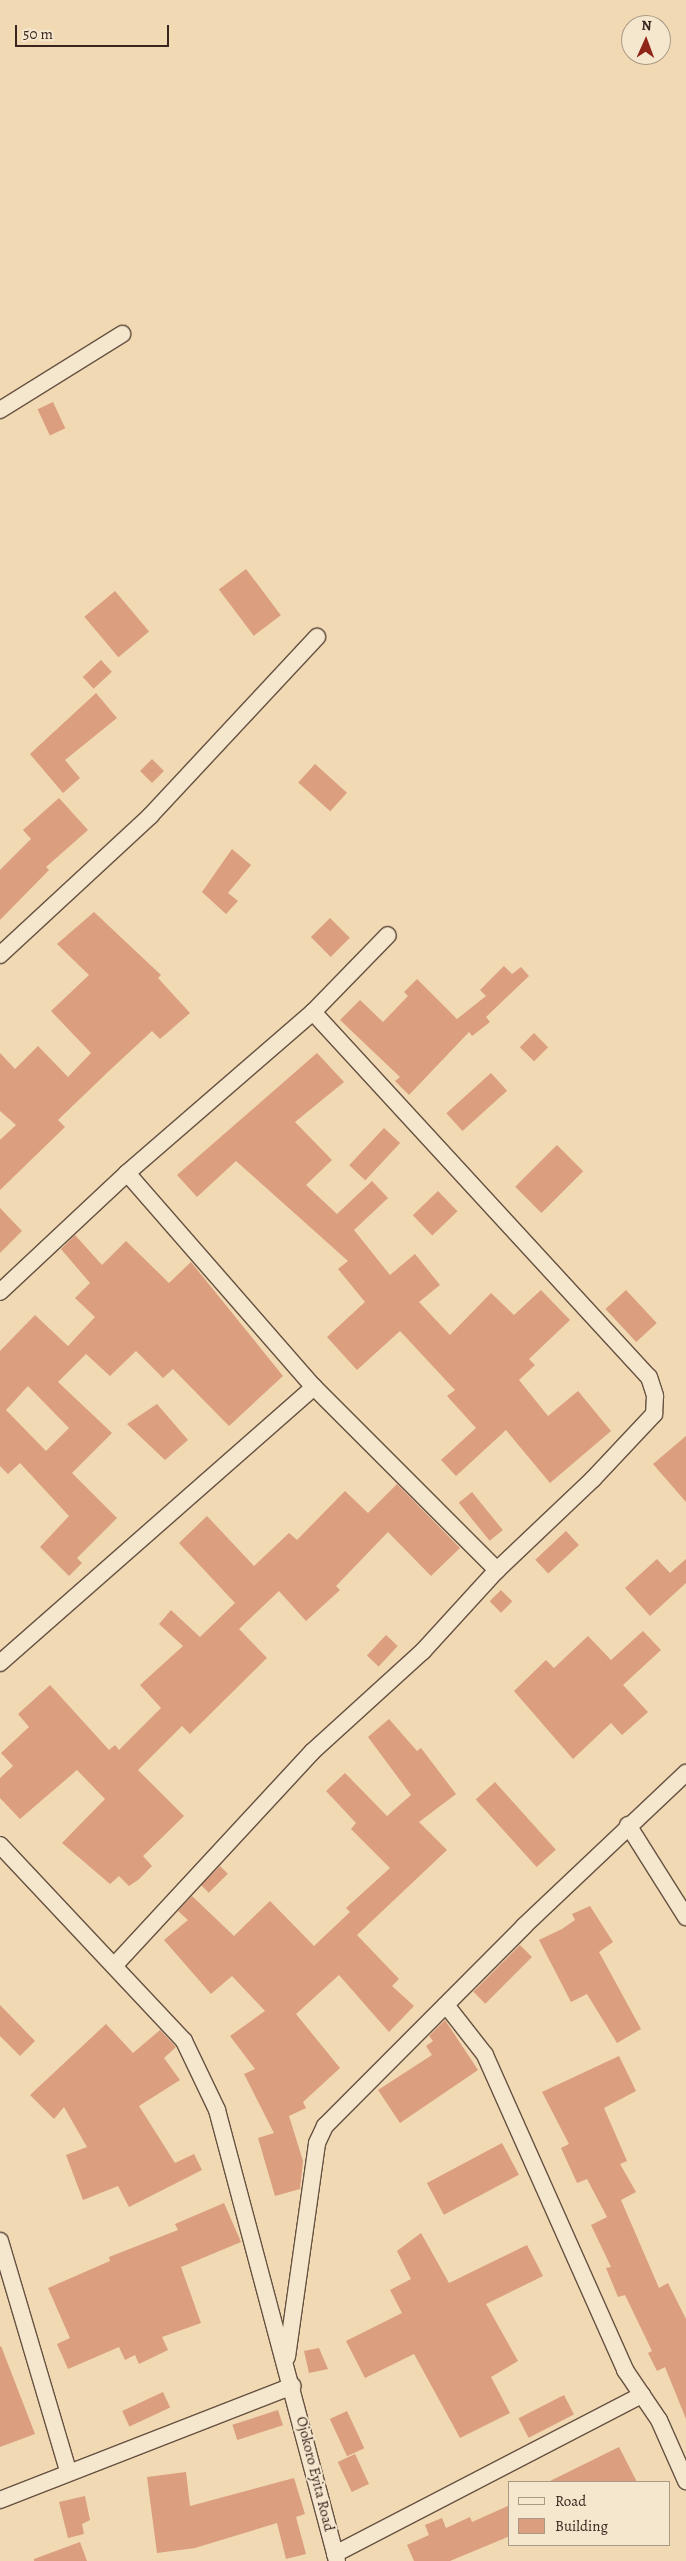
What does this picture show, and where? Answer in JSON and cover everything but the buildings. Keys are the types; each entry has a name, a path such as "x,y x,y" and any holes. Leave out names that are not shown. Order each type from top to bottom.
{"street":[{"path":"0,410 122,334"},
{"path":"0,955 150,816 317,637"},
{"path":"0,1292 127,1173 313,1012 388,934"},
{"path":"115,1965 313,1751 422,1651 497,1570 654,1414 649,1377 313,1012"},
{"path":"127,1173 314,1387 497,1570"},
{"path":"0,1663 314,1387"},
{"path":"286,2362 316,2152 325,2126 628,1825 686,1773"},
{"path":"628,1825 686,1918"},
{"name":"Ojokoro Eyita Road","path":"0,1845 115,1965 184,2041 217,2110 294,2386 336,2557"},
{"path":"446,2005 485,2055 625,2370 642,2395 686,2481"},
{"path":"0,2241 68,2471"},
{"path":"0,2500 68,2471 294,2386"},
{"path":"336,2557 642,2395"}]}
